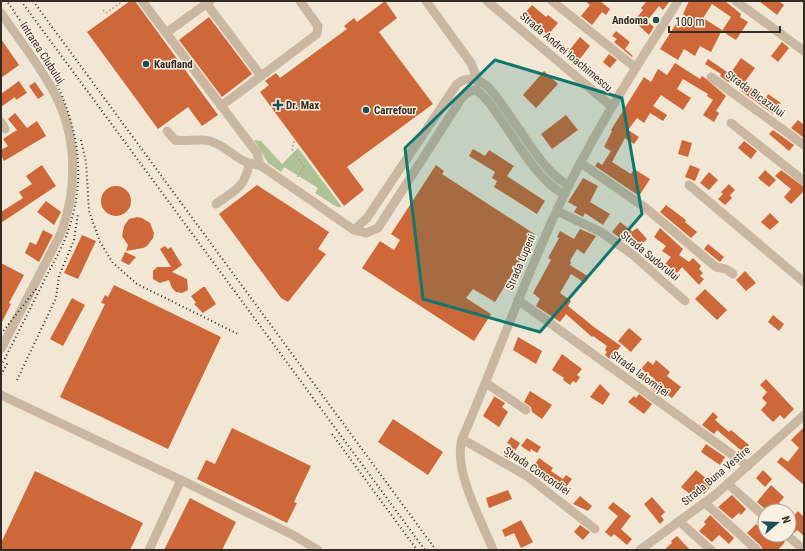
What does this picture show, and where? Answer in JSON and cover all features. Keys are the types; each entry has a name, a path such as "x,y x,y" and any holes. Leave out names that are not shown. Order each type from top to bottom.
{"street":[{"path":"142,1 257,154 260,165"},
{"path":"221,106 317,34 318,26 300,1"},
{"path":"426,1 471,63 479,81 480,92 540,174 554,189 565,194"},
{"name":"Strada Andrei Ioachimescu","path":"487,1 611,106"},
{"path":"552,1 636,68"},
{"name":"Strada Lupeni","path":"493,550 461,470 459,454 462,439 486,383 518,300 569,185 611,106 678,1"},
{"path":"736,1 804,51"},
{"path":"166,33 208,2 261,76"},
{"name":"Intrarea Clubului","path":"1,13 51,87 60,107 69,139 72,159 72,179 68,213 55,246 1,349"},
{"name":"Strada Bicazului","path":"711,77 804,145"},
{"path":"354,230 367,218 457,84 469,78 479,81 494,93 552,173 561,181 569,185"},
{"path":"167,131 175,140 209,141 218,144 234,157 249,164 260,165 354,230 366,233 378,228 461,99 471,90 480,92"},
{"path":"731,123 804,181"},
{"path":"580,163 647,208 716,267 726,269 733,274"},
{"path":"216,204 242,186 249,164"},
{"path":"689,185 804,282"},
{"name":"Strada Sudorului","path":"557,211 601,232 633,254 685,300"},
{"name":"Strada Ialomiței","path":"518,300 748,466"},
{"path":"486,383 526,410"},
{"path":"1,395 182,480 293,535 318,550"},
{"name":"Strada Buna Vestire","path":"640,550 705,503 804,415"},
{"name":"Strada Concordiei","path":"462,439 528,476 595,529"},
{"path":"149,550 182,480"},
{"path":"728,484 757,509"},
{"path":"705,503 757,550"},
{"path":"679,522 711,550"},
{"path":"796,543 804,550"}],"path":[{"path":"103,10 106,13 123,1"},
{"path":"291,186 304,167 292,149 294,141"}],"highlighted area":[{"path":"495,60 622,98 642,214 540,332 423,299 405,148"}],"green space":[{"path":"254,140 261,141 282,164 298,148 342,207 337,207 315,193 318,188 284,167 281,172 268,163"}],"building":[{"name":"Kaufland","path":"130,1 135,1 218,115 202,126 188,107 158,129 87,32"},
{"path":"385,1 397,18 379,32 433,104 347,167 364,190 344,206 260,92 269,85 265,81 276,73 280,78 347,29 344,26 354,18 357,22"},
{"path":"585,1 600,1 610,9 606,15 602,12 592,25 581,16 590,5"},
{"path":"647,1 670,1 663,10 659,6 647,21 654,27 649,35 634,21 643,10 641,8"},
{"path":"689,1 725,1 741,14 740,17 748,22 736,40 722,31 731,17 712,4 703,18 722,30 711,52 700,46 695,56 684,49 678,60 660,49 676,24 681,27 687,17 683,14"},
{"path":"759,1 779,1 784,5 777,15"},
{"path":"532,5 546,17 548,15 558,23 548,35 532,21 530,23 522,16"},
{"path":"209,17 252,74 222,97 179,40"},
{"path":"616,31 630,42 625,49 633,56 632,57 614,42 617,39 612,36"},
{"path":"580,37 590,46 579,60 568,52"},
{"path":"1,39 19,65 1,78"},
{"path":"782,42 789,48 778,62 771,56"},
{"path":"609,54 617,60 610,68 603,62"},
{"path":"741,58 755,68 744,83 766,98 768,94 781,103 773,114 741,91 743,89 730,81 728,82 720,76 721,74 705,64 708,59 730,74"},
{"path":"675,63 700,79 702,76 726,96 716,111 719,113 714,122 703,115 713,100 707,96 708,94 683,79 677,89 691,98 683,110 661,95 653,106 667,115 663,121 650,113 644,123 637,118 628,130 639,137 634,144 625,138 612,162 631,174 634,169 650,179 639,196 595,166 598,162 602,165 611,151 604,147 612,131 611,130 644,77 651,82 658,69 667,75"},
{"path":"544,71 558,84 536,108 523,95"},
{"path":"19,81 27,93 16,100 15,97 1,107 1,94"},
{"path":"35,82 44,95 38,99 29,86"},
{"path":"15,113 27,128 37,121 46,136 4,161 1,155 1,150 8,146 3,139 17,130 8,119"},
{"path":"566,115 578,130 552,149 541,134"},
{"path":"798,120 804,125 804,138 791,128"},
{"path":"773,130 794,145 789,151 769,134"},
{"path":"682,140 692,143 688,157 678,154"},
{"path":"744,141 757,151 751,159 738,148"},
{"path":"473,149 485,156 489,150 514,166 507,176 545,201 537,214 494,187 497,181 492,178 495,172 469,156"},
{"path":"42,165 56,186 1,223 1,212 23,198 19,192 32,184 26,176"},
{"path":"436,165 444,171 442,174 536,235 495,302 473,289 466,298 491,314 474,341 362,268 380,241 394,250 400,240 391,234"},
{"path":"690,165 700,169 695,181 685,177"},
{"path":"765,170 776,180 769,187 758,178"},
{"path":"781,170 804,187 804,191 791,204 784,197 791,189 775,176"},
{"path":"709,172 718,180 709,190 700,183"},
{"path":"583,178 598,186 590,202 610,214 603,225 585,213 583,217 574,212 577,207 568,202"},
{"path":"729,184 735,190 730,195 732,198 725,205 718,199 723,194 721,192"},
{"path":"257,185 329,232 318,249 326,254 288,302 281,298 219,214"},
{"path":"116,186 127,190 131,201 127,212 116,216 105,212 101,201 105,190"},
{"path":"46,201 61,212 54,225 37,212"},
{"path":"666,205 686,220 685,222 697,232 691,238 660,212"},
{"path":"770,213 779,222 770,230 761,222"},
{"path":"137,217 150,223 154,233 153,238 147,246 143,248 126,251 128,245 122,236 124,226 129,219"},
{"path":"620,222 632,231 624,241 612,232"},
{"path":"637,228 647,239 640,246 629,234"},
{"path":"660,228 683,249 679,255 689,262 693,258 701,266 699,269 703,273 700,276 704,279 699,285 682,267 672,279 661,269 671,257 662,251 666,246 654,237"},
{"path":"580,229 596,236 584,254 577,249 570,261 570,265 589,277 585,283 571,274 560,293 571,301 568,306 621,346 610,359 605,355 607,352 605,350 607,346 593,336 592,337 566,314 560,322 536,306 540,299 533,293 551,260 548,258 559,238 557,237 560,231 574,239"},
{"path":"43,230 53,235 39,262 25,253 30,242 36,245"},
{"path":"82,235 96,241 78,279 64,273"},
{"path":"708,244 724,257 720,262 704,249"},
{"path":"165,246 168,249 171,247 182,265 172,272 187,279 188,290 182,293 176,292 172,288 169,280 160,283 153,279 153,271 157,267 171,267 160,249"},
{"path":"125,252 136,257 129,265 121,261"},
{"path":"1,263 24,275 9,303 11,304 1,324"},
{"path":"745,271 756,283 746,291 736,280"},
{"path":"114,285 221,337 168,449 60,397 105,304 101,303 105,295 108,297"},
{"path":"205,287 216,304 203,313 194,304 196,303 191,296"},
{"path":"705,289 727,310 717,320 695,299"},
{"path":"72,298 85,305 63,346 50,339"},
{"path":"773,315 784,324 779,331 768,322"},
{"path":"629,328 642,339 631,352 618,341"},
{"path":"518,337 542,351 536,364 513,350"},
{"path":"562,354 582,369 577,375 580,377 576,383 573,381 570,385 563,380 564,378 552,370"},
{"path":"656,360 670,372 667,376 681,387 672,398 658,388 655,392 650,388 652,386 650,385 655,379 641,369 648,361 653,365"},
{"path":"766,379 794,409 784,419 780,415 773,422 761,410 767,403 762,398 767,392 760,385"},
{"path":"600,384 610,394 603,405 590,397"},
{"path":"530,391 552,405 542,419 532,412 531,407 524,402"},
{"path":"639,394 652,404 644,414 628,402 634,396 636,398"},
{"path":"492,395 505,403 502,407 508,412 499,427 483,416 494,397"},
{"path":"713,412 718,417 715,420 729,432 731,430 749,445 743,452 717,430 714,434 702,425"},
{"path":"393,419 443,452 428,475 378,442"},
{"path":"804,427 804,485 777,462 781,457 788,462 799,448 791,440"},
{"path":"232,428 311,466 294,502 297,503 287,523 197,479 206,460 215,464"},
{"path":"511,437 520,443 510,459 504,456 511,445 507,443"},
{"path":"527,438 541,447 537,453 531,449 530,452 521,446"},
{"path":"706,444 725,457 720,465 701,452"},
{"path":"539,458 553,468 551,471 563,479 566,475 572,479 562,492 541,479 543,476 532,469"},
{"path":"696,470 713,484 704,494 700,491 695,498 681,487"},
{"path":"763,470 772,479 765,487 756,478"},
{"path":"35,471 143,523 130,550 1,550 1,543"},
{"path":"771,485 784,497 779,503 757,502"},
{"path":"508,490 512,499 489,508 486,498"},
{"path":"732,495 746,509 741,515 739,513 732,519 718,507"},
{"path":"580,496 592,506 588,511 573,504"},
{"path":"652,497 665,512 661,516 664,520 660,524 644,504"},
{"path":"190,498 236,522 222,550 164,550"},
{"path":"613,502 631,516 621,529 632,539 627,545 614,534 611,537 605,532 618,516 608,508"},
{"path":"798,511 804,517 804,536 797,530"},
{"path":"710,515 734,538 729,544 719,535 712,542 699,531 706,524 704,522"},
{"path":"521,520 533,542 521,548 514,533 505,537 502,530"},
{"path":"756,524 757,542 747,533"},
{"path":"580,525 590,532 583,540 574,532"},
{"path":"677,536 690,550 664,550 672,543 671,541"},
{"path":"758,543 784,543 778,550 763,550"}],"railway":[{"path":"1,366 59,253 67,234 77,196 78,166 75,136 55,80 41,53 7,1"},
{"path":"21,1 425,550"},
{"path":"33,1 436,550"},
{"path":"81,140 86,162 89,211 100,242 113,263 137,284 238,334"},
{"path":"17,380 56,298 59,276 74,240 78,214"},
{"path":"1,334 36,289"},
{"path":"1,375 8,362"},
{"path":"332,434 417,550"}],"place":[{"name":"Andoma","path":"656,20"},
{"name":"Kaufland","path":"146,64"},
{"name":"Dr. Max","path":"278,105"},
{"name":"Carrefour","path":"366,110"}]}
